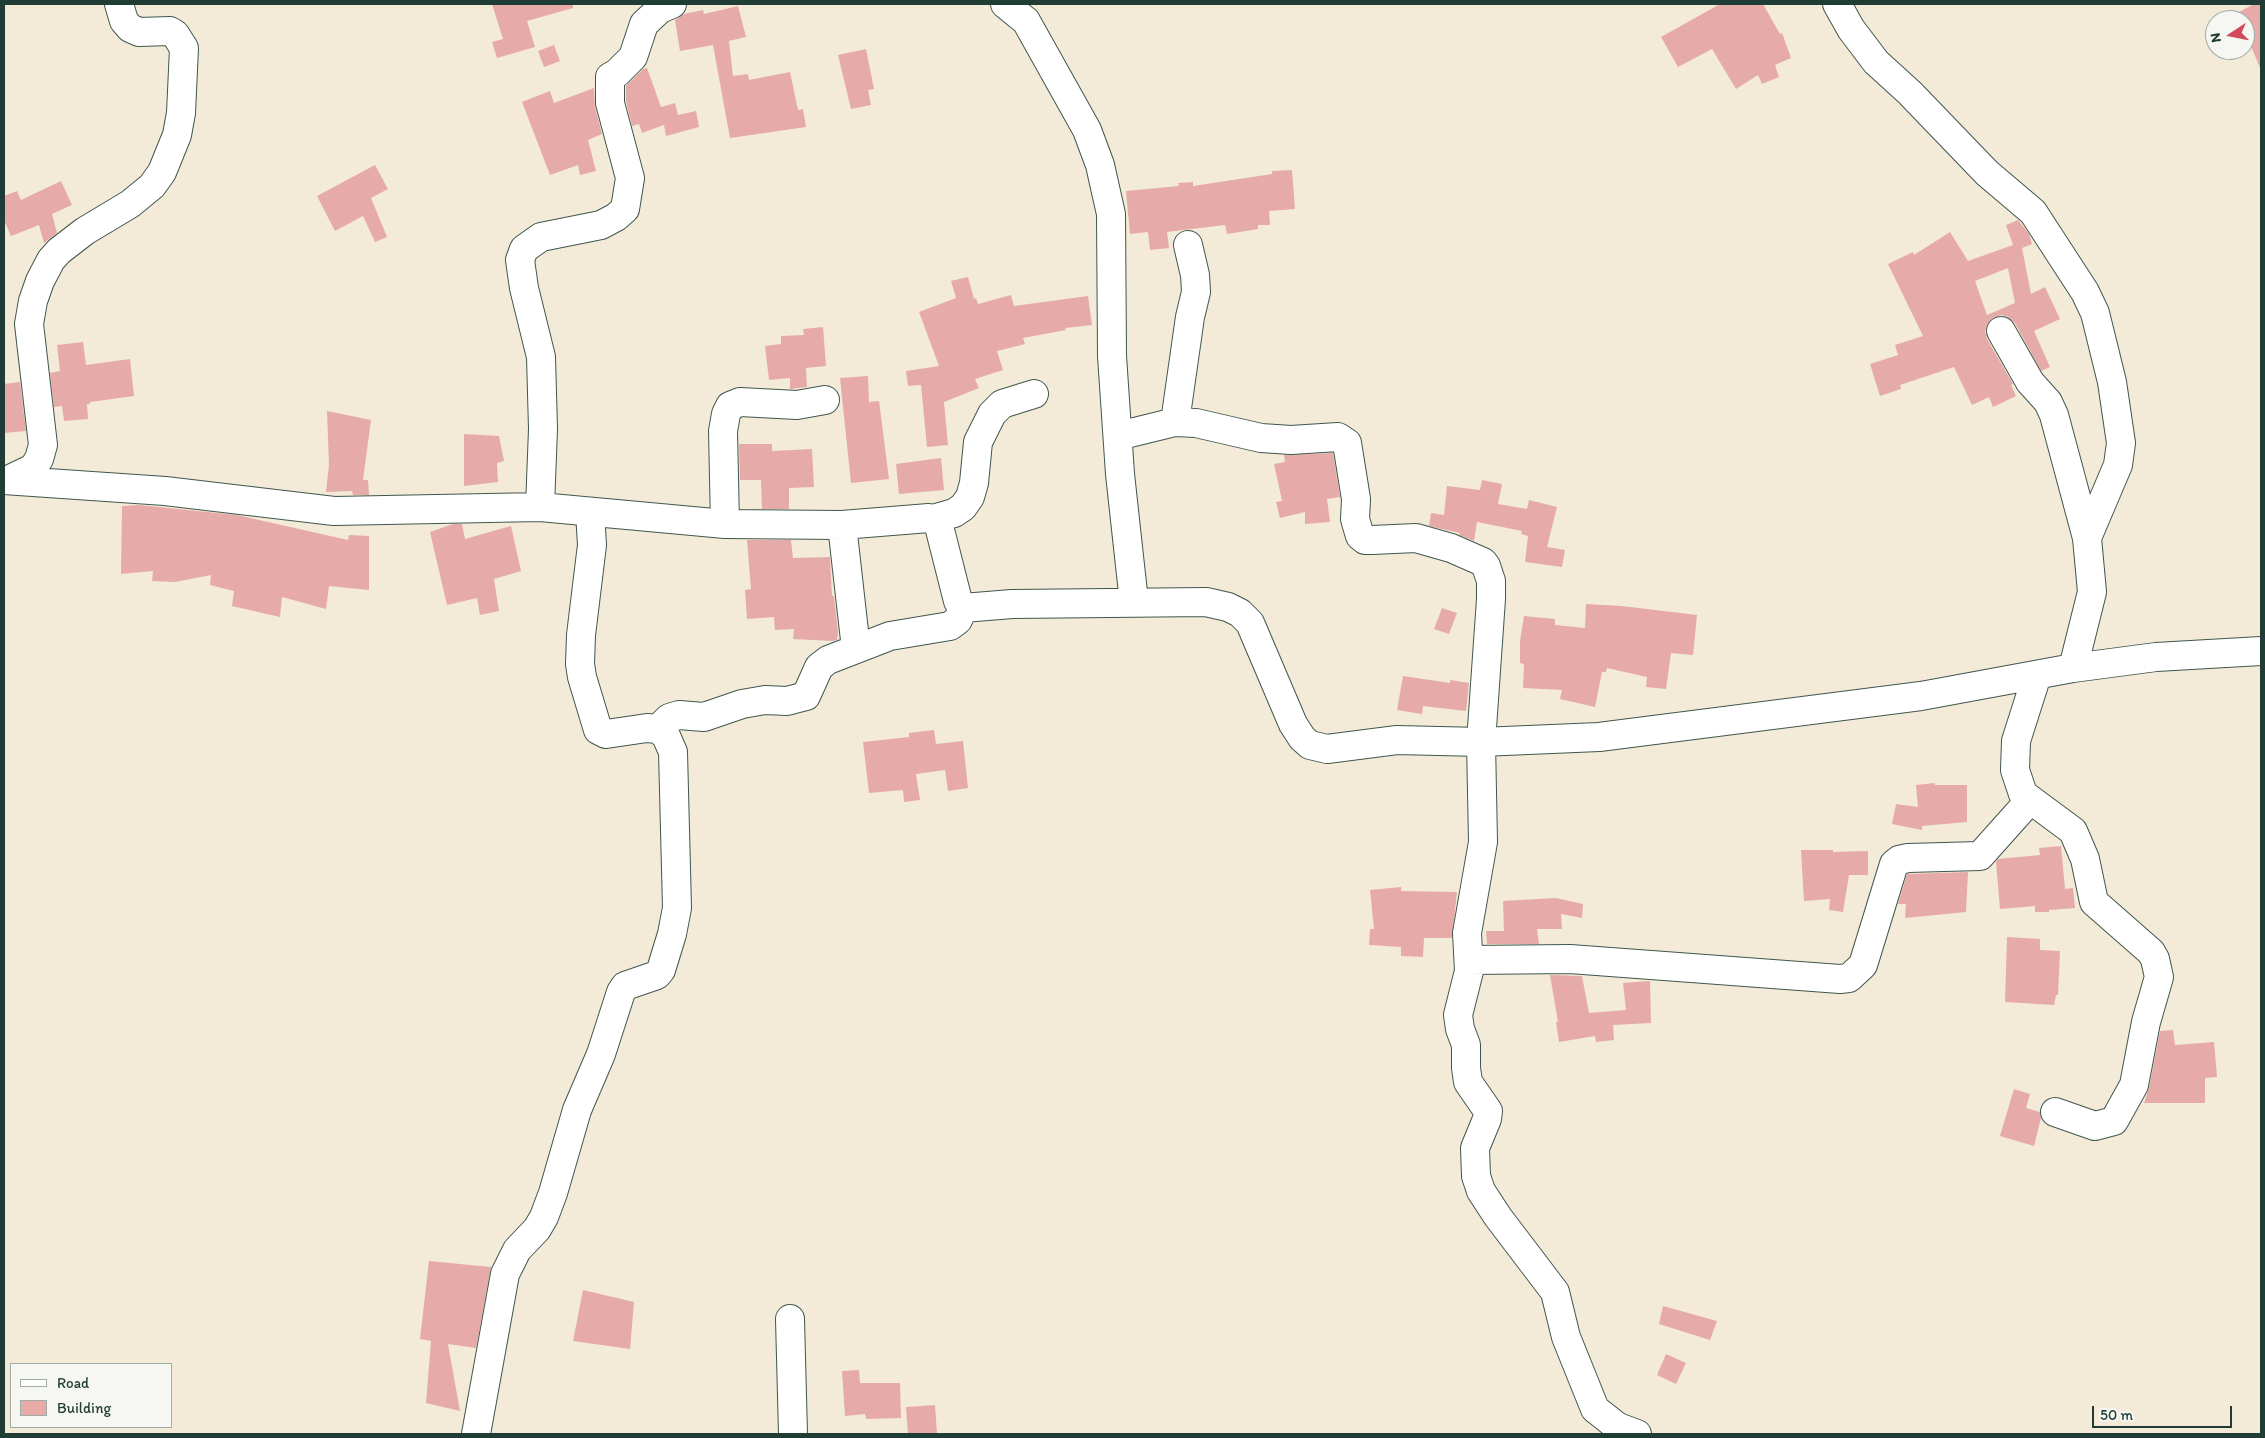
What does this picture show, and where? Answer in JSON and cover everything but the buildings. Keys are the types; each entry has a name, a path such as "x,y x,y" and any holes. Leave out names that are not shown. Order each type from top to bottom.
{"street":[{"path":"6,480 33,468 43,446 29,324 33,301 40,281 51,260 59,251 130,204 152,186 162,172 177,135 181,113 184,48 175,34 170,31 139,32 130,28 124,21 120,4"},
{"path":"540,506 543,399 541,357 524,288 520,260 524,250 541,237 601,225 616,217 625,209 630,178 610,103 610,77 617,73 633,57 644,24 660,10 672,4"},
{"path":"1005,4 1026,21 1087,130 1100,165 1111,214 1112,356 1134,602"},
{"path":"1837,4 1851,29 1876,62 1910,93 1987,174 2033,212 2085,292 2095,313 2112,382 2121,443 2118,465 2086,538"},
{"path":"1175,422 1190,317 1196,292 1195,275 1188,245"},
{"path":"2001,331 2030,382 2048,402 2054,415 2086,538 2092,592 2074,668"},
{"path":"6,480 166,491 334,511 540,506 725,524 842,525 933,519 954,513 963,507 970,497 974,483 978,442 992,414 1002,404 1034,394"},
{"path":"725,524 723,431 726,414 730,406 740,402 796,405 824,400"},
{"path":"1118,436 1175,422 1196,423 1261,438 1291,440 1331,437 1342,439 1346,443 1348,453 1356,499 1355,520 1360,536 1365,540 1416,538 1451,548 1482,562 1489,573 1491,599 1481,742 1483,842 1467,933 1470,960 1467,983 1458,1014 1460,1029 1466,1045 1468,1082 1488,1111 1487,1119 1475,1148 1475,1170 1478,1183 1520,1248 1554,1292 1566,1337 1595,1409 1618,1426 1637,1434"},
{"path":"476,1434 505,1274 517,1250 537,1229 544,1217 553,1193 577,1110 602,1054 622,992 625,986 657,976 661,970 678,908 673,752 666,736 658,729 647,728 606,734 598,730 580,664 581,635 592,546 590,512"},
{"path":"933,519 940,526 958,602 963,608"},
{"path":"842,525 856,649"},
{"path":"963,608 1012,604 1134,602 1206,602 1222,605 1240,613 1250,623 1293,724 1302,738 1310,745 1327,749 1397,740 1481,742 1599,737 1921,696 2074,668 2156,657 2261,651"},
{"path":"658,729 669,718 679,715 704,716 742,704 765,700 787,700 806,696 819,667 828,660 890,636 950,626 958,620 963,608"},
{"path":"2037,675 2016,741 2015,770 2023,794 2073,831 2085,859 2094,902 2115,922 2142,942 2151,952 2155,959 2159,977 2146,1022 2134,1085 2114,1121 2095,1126 2054,1112"},
{"path":"1470,960 1570,958 1840,979 1849,978 1863,965 1894,864 1899,860 1908,858 1980,856 2030,800"},
{"path":"790,1319 793,1434"}]}
